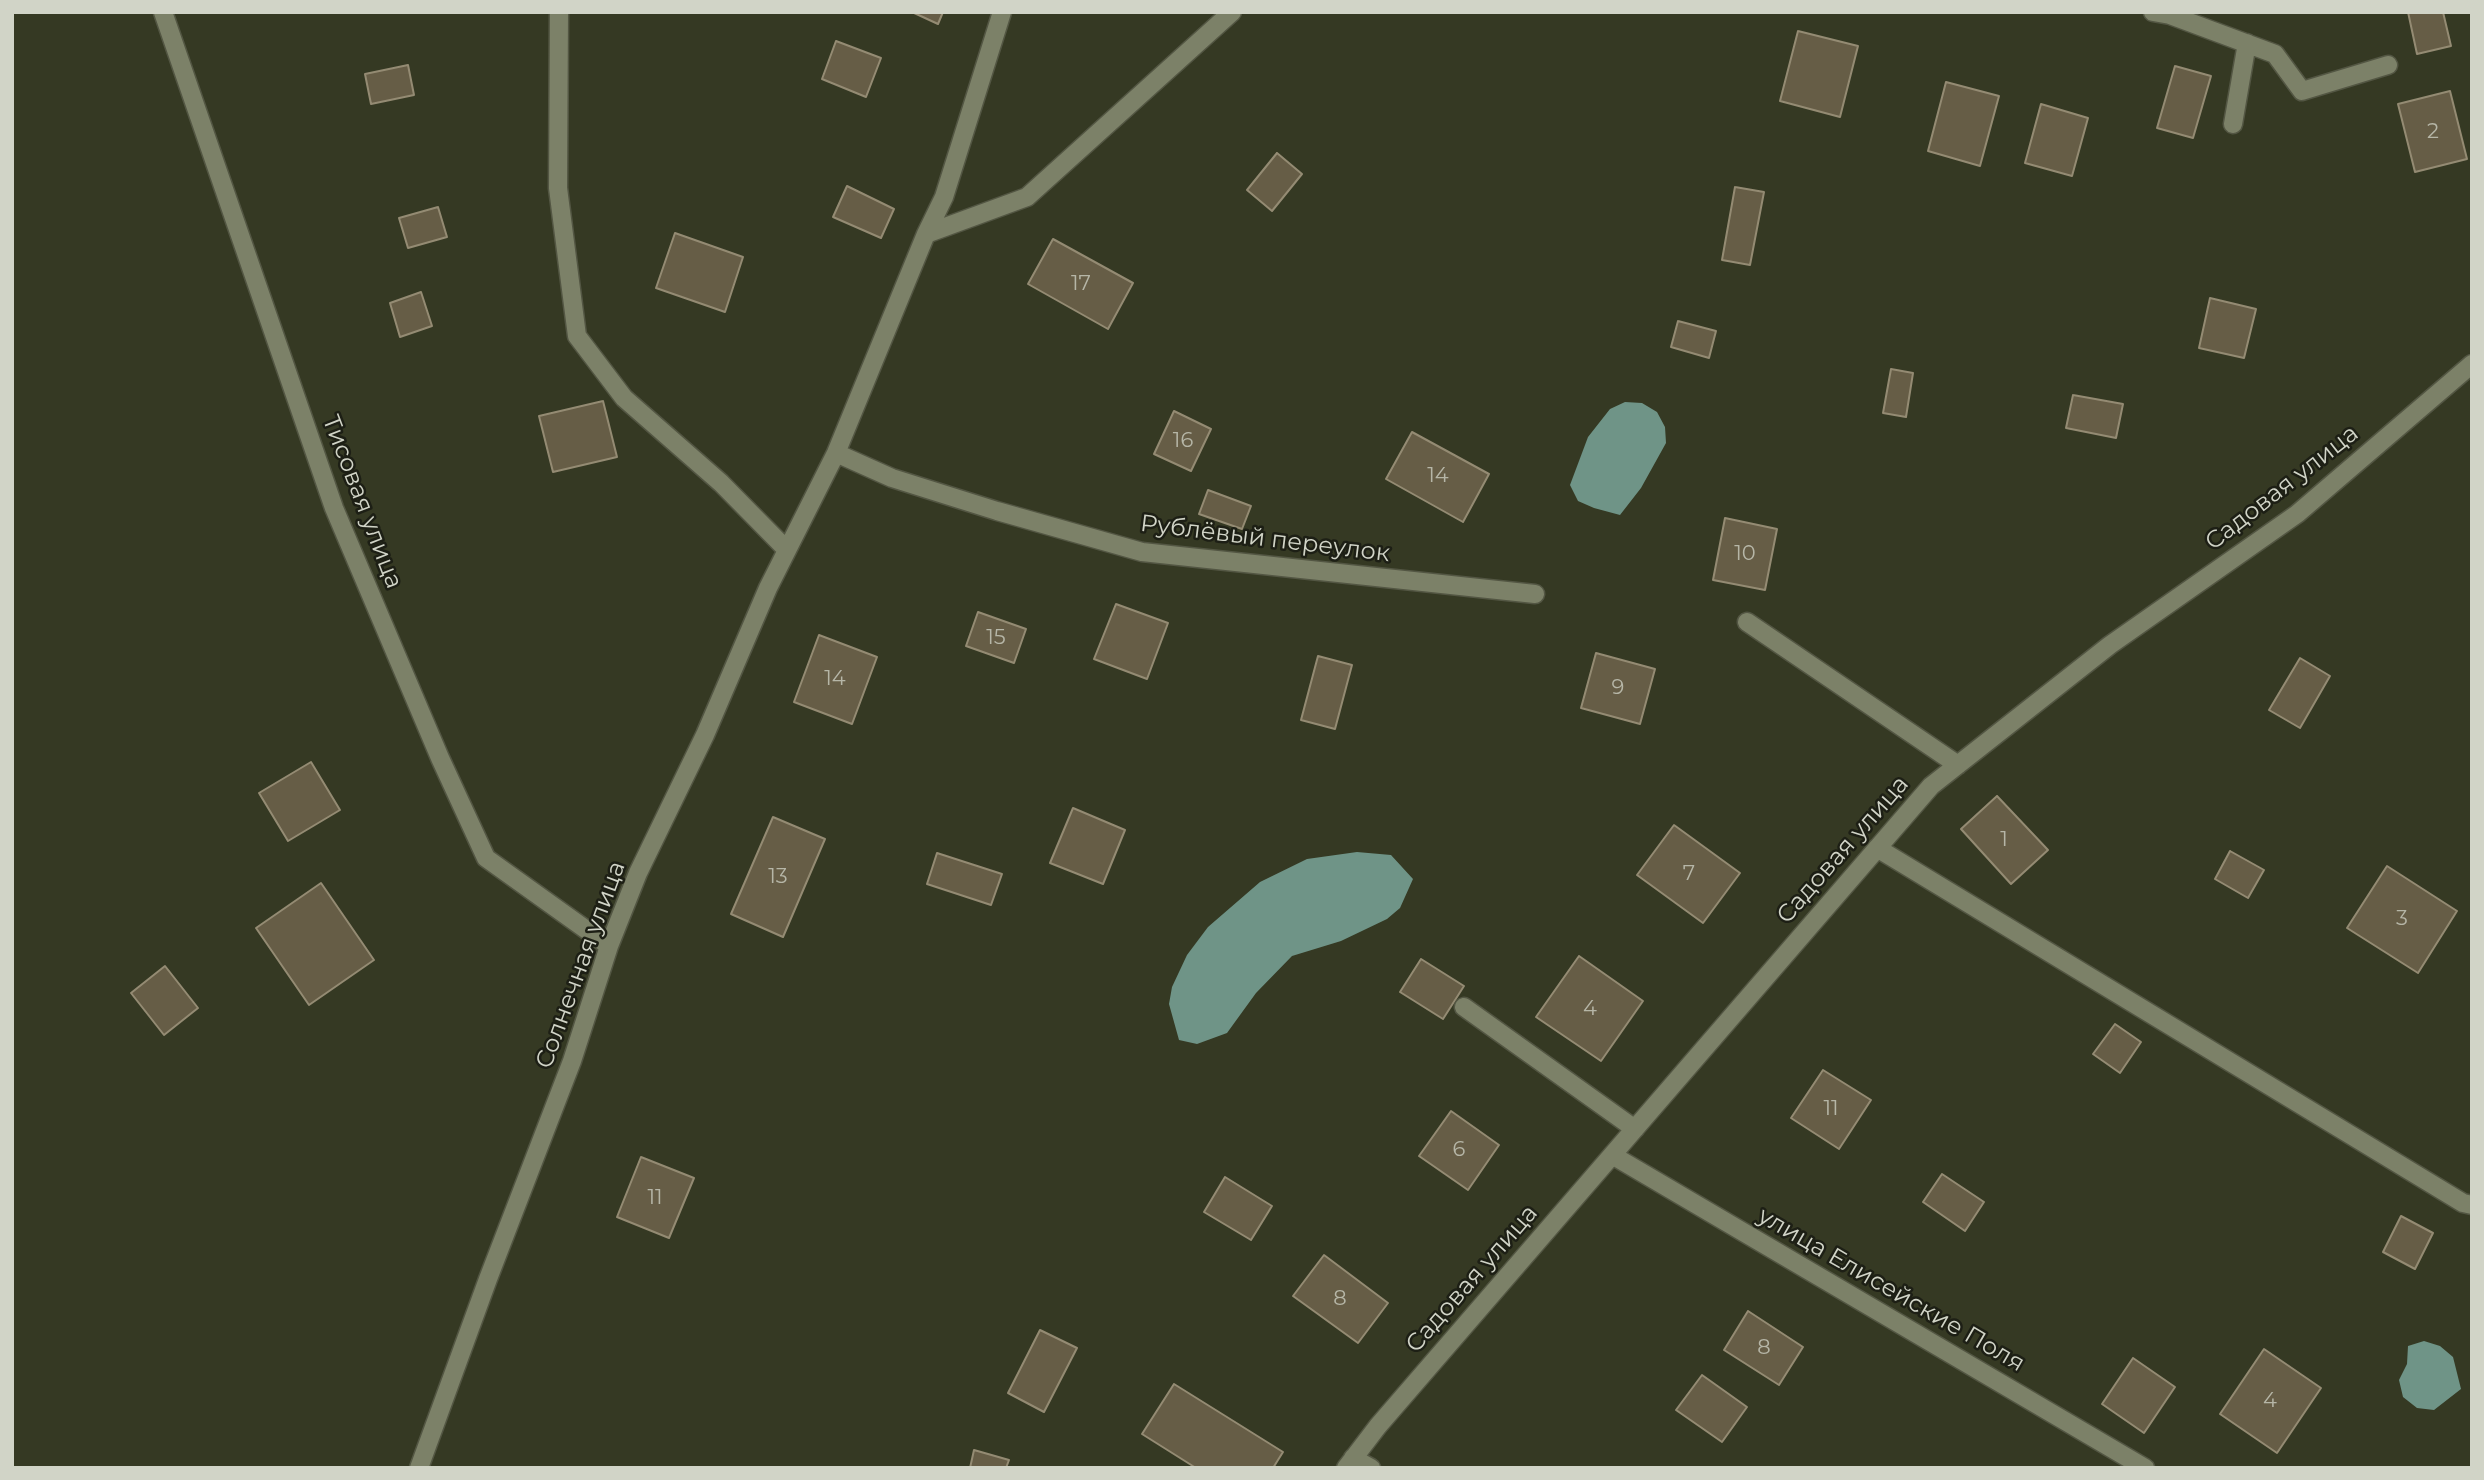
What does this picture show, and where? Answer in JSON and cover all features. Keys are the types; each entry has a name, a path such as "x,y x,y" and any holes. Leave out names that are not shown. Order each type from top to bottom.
{"street":[{"name":"Тисовая улица","path":"163,12 334,508 486,858 609,946"},
{"path":"559,12 558,188 577,336 624,398 721,483 787,550"},
{"name":"Солнечная улица","path":"419,1468 572,1061 609,946 639,873 705,735 768,588 836,453 926,234 944,197 1002,12"},
{"path":"926,234 1027,197 1232,12"},
{"path":"2153,12 2170,15 2274,54 2302,90 2388,65"},
{"path":"2233,124 2247,43"},
{"name":"Садовая улица","path":"1350,1463 1387,1415 1931,786 2110,645 2297,514 2472,365"},
{"name":"Рублёвый переулок","path":"836,453 892,478 1142,552 1535,594"},
{"path":"1747,622 1958,765"},
{"path":"1877,848 2463,1203 2472,1205"},
{"path":"1464,1007 1634,1129"},
{"name":"улица Елисейские Поля","path":"1612,1155 2145,1468"},
{"path":"1350,1463 1371,1468"}],"water":[{"path":"1625,402 1642,403 1657,412 1665,427 1666,443 1641,488 1620,515 1578,501 1570,485 1588,437 1610,409"},
{"path":"1357,852 1391,855 1413,879 1400,908 1387,919 1341,941 1292,956 1256,993 1227,1033 1197,1044 1179,1040 1169,1004 1172,987 1187,955 1208,927 1260,882 1307,859"},
{"path":"2424,1341 2440,1346 2453,1357 2461,1389 2434,1410 2417,1408 2403,1397 2399,1380 2407,1364 2408,1346"}],"building":[{"path":"912,12 943,12 938,24"},
{"path":"2408,12 2443,12 2451,46 2417,54"},
{"path":"1798,31 1858,46 1840,117 1780,101"},
{"path":"836,41 881,58 866,97 822,79"},
{"path":"408,65 414,95 371,104 365,74"},
{"path":"2175,66 2211,76 2193,138 2157,128"},
{"path":"1946,82 1999,96 1980,166 1928,151"},
{"path":"2450,91 2467,159 2415,172 2398,104"},
{"path":"2041,104 2088,118 2072,176 2025,163"},
{"path":"1277,153 1302,174 1272,211 1247,190"},
{"path":"847,186 894,209 881,238 833,217"},
{"path":"1735,187 1764,192 1750,265 1722,260"},
{"path":"438,207 447,237 408,248 399,218"},
{"path":"675,233 743,257 725,312 656,288"},
{"path":"1053,239 1133,283 1108,329 1028,284"},
{"path":"421,292 432,326 400,337 390,303"},
{"path":"2210,298 2256,309 2244,358 2199,348"},
{"path":"1678,321 1716,331 1709,358 1671,347"},
{"path":"1891,369 1913,373 1906,417 1883,413"},
{"path":"2073,395 2123,404 2116,438 2066,428"},
{"path":"603,401 617,457 553,472 539,416"},
{"path":"1174,411 1211,429 1191,471 1154,454"},
{"path":"1412,432 1489,474 1463,522 1386,479"},
{"path":"1208,490 1251,506 1242,529 1199,514"},
{"path":"1725,518 1777,529 1765,590 1713,580"},
{"path":"1116,604 1168,623 1147,679 1094,659"},
{"path":"978,612 1026,629 1014,663 966,646"},
{"path":"819,635 877,657 852,724 794,702"},
{"path":"1596,653 1655,669 1640,724 1581,708"},
{"path":"1318,656 1352,665 1335,729 1301,720"},
{"path":"2300,658 2330,676 2300,728 2269,710"},
{"path":"311,762 340,810 288,841 259,793"},
{"path":"1997,796 2048,850 2011,884 1961,829"},
{"path":"1073,808 1125,830 1103,884 1050,863"},
{"path":"773,817 825,839 783,937 731,914"},
{"path":"1674,825 1740,873 1703,923 1637,875"},
{"path":"2230,851 2264,870 2248,898 2215,879"},
{"path":"937,853 1002,874 991,905 927,884"},
{"path":"2387,866 2457,911 2418,973 2347,928"},
{"path":"321,883 374,960 309,1005 256,928"},
{"path":"1579,956 1643,1001 1601,1061 1536,1017"},
{"path":"1421,959 1464,986 1443,1019 1400,992"},
{"path":"165,966 198,1008 164,1035 131,993"},
{"path":"2115,1024 2141,1042 2120,1073 2093,1054"},
{"path":"1823,1070 1871,1100 1839,1149 1791,1118"},
{"path":"1451,1111 1499,1145 1468,1190 1419,1156"},
{"path":"641,1157 694,1178 669,1238 617,1217"},
{"path":"1942,1174 1984,1202 1965,1231 1923,1202"},
{"path":"1225,1177 1272,1206 1251,1240 1204,1212"},
{"path":"2401,1216 2433,1233 2415,1269 2383,1252"},
{"path":"1324,1255 1388,1303 1358,1343 1293,1296"},
{"path":"1748,1311 1803,1347 1779,1385 1724,1350"},
{"path":"1040,1330 1077,1348 1044,1412 1008,1393"},
{"path":"2264,1349 2321,1388 2277,1453 2220,1414"},
{"path":"2133,1358 2175,1387 2144,1433 2102,1404"},
{"path":"1702,1375 1747,1407 1722,1442 1676,1410"},
{"path":"1174,1384 1283,1452 1273,1468 1196,1468 1142,1434"},
{"path":"974,1450 1009,1460 1006,1468 970,1468"}]}
